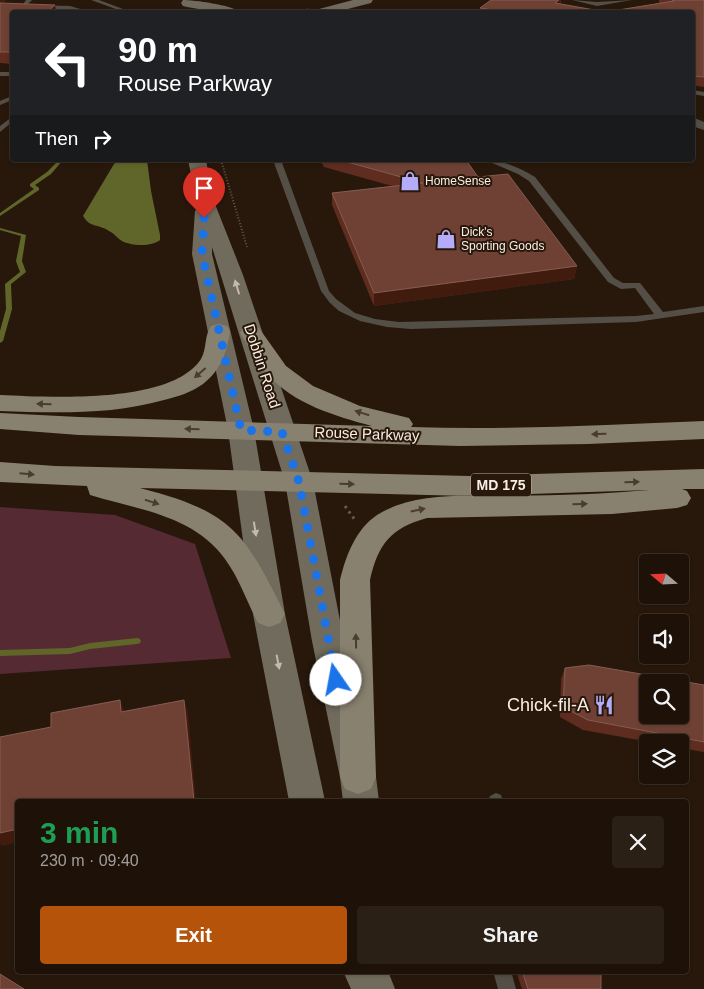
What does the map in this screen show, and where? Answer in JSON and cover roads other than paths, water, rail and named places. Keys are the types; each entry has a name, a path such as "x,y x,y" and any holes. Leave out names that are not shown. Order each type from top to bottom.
{"main road":[{"path":"0,403 107,403 140,399 166,392 185,385 209,365 216,352 219,331"},
{"path":"251,333 277,370 308,393 360,413 460,437"},
{"name":"Rouse Parkway","path":"0,421 79,426 460,437 588,435 704,430"},
{"name":"MD 175","path":"0,472 54,476 469,486 704,479"},
{"path":"54,476 145,500 186,513 206,522 222,534 236,551 269,614"},
{"path":"359,789 355,580 358,560 375,532 408,512 428,508 612,504 704,496"}],"street":[{"path":"331,10 367,0"},
{"path":"183,2 201,10"},
{"path":"183,2 223,10"},
{"name":"Dobbin Road","path":"197,162 204,199 233,275 299,482 328,641 359,789"},
{"name":"Dobbin Road","path":"204,199 202,254 241,430 247,481 269,614 307,799"},
{"path":"366,974 375,989"},
{"path":"375,989 376,974"}],"lane":[{"path":"29,0 23,6 79,10"},
{"path":"94,0 122,10"},
{"path":"575,0 597,4 629,0"},
{"path":"0,130 10,121"},
{"path":"278,162 325,291 331,301 355,317 390,325 411,326 636,319 704,309"},
{"path":"494,162 521,172 532,179 611,280 621,286 637,285 660,315"},
{"path":"503,974 507,989"}],"waterway":[{"path":"0,215 37,189 32,185 49,173 59,162"},
{"path":"0,229 24,235 19,261 23,272 8,284 9,309 0,341"},
{"path":"0,653 70,651 90,646 137,641"}],"place":[{"name":"HomeSense","path":"410,181"},
{"name":"Dick's Sporting Goods","path":"446,239"},
{"name":"Chick-fil-A","path":"604,705"}]}
